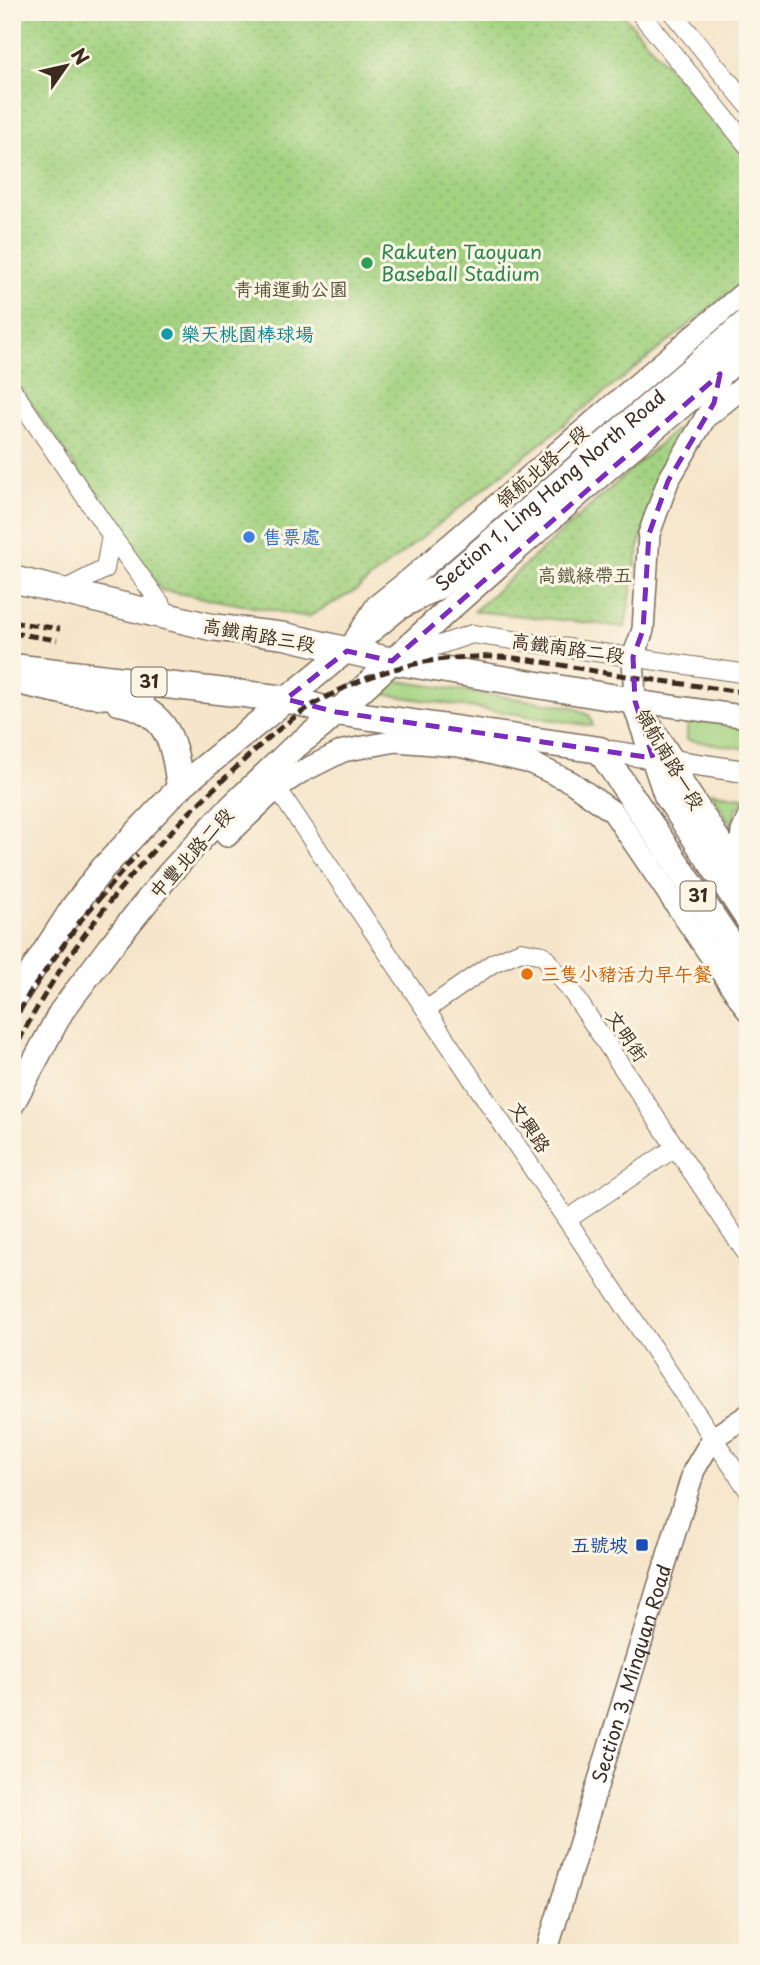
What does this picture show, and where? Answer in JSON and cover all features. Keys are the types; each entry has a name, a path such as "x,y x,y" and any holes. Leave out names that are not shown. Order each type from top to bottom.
{"main road":[{"name":"Section 1, Ling Hang North Road","path":"347,651 398,608 438,587 748,320"},
{"name":"Section 1, Ling Hang North Road","path":"392,661 618,459 748,350"},
{"name":"高鐵南路三段","path":"12,579 211,627 285,636 347,651"},
{"name":"高鐵南路三段","path":"12,593 171,618"},
{"name":"高鐵南路二段","path":"347,651 392,661 635,701"},
{"path":"12,1002 74,906 103,868 180,787 347,651"},
{"name":"中豐北路二段","path":"12,1104 61,1012 168,875 223,815 292,749 392,661"},
{"name":"31","path":"12,667 286,699 336,712 600,750 748,970"},
{"path":"23,682 164,684"},
{"name":"31","path":"23,682 72,693 216,702 286,699"},
{"path":"72,693 125,703 155,715 173,743 180,787"},
{"name":"領航南路一段","path":"635,701 664,760 667,795 748,918"}],"street":[{"path":"639,12 748,146"},
{"path":"672,12 748,105"},
{"name":"領航北路一段","path":"347,651 376,606 748,289"},
{"path":"748,362 720,374 714,403 668,481 649,534 643,630 633,657 635,701 748,717"},
{"path":"705,418 748,383"},
{"path":"12,389 171,618"},
{"path":"64,590 105,569 111,535"},
{"name":"高鐵南路二段","path":"392,661 472,634 748,674"},
{"path":"227,836 277,788 301,772 343,751 396,741 459,746 531,763 571,782 613,813 679,908"},
{"path":"600,750 748,772"},
{"name":"領航南路一段","path":"664,760 683,783 743,876"},
{"name":"文興路","path":"277,788 748,1490"},
{"path":"743,876 742,832 748,818"},
{"name":"31","path":"648,821 679,908 748,1011"},
{"name":"文明街","path":"426,1010 493,963 521,951 543,955 574,995 748,1256"},
{"path":"568,1219 676,1147"},
{"name":"Section 3, Minquan Road","path":"547,1953 694,1470 713,1438 748,1415"}],"highlighted area":[{"path":"720,374 714,403 668,481 649,534 643,630 633,657 635,701 653,758 336,712 286,699 347,651 392,661"}],"green space":[{"name":"青埔運動公園","path":"12,12 621,12 748,159 748,278 355,591 308,617 161,590 12,376"},
{"name":"高鐵綠帶五","path":"705,403 640,541 625,627 474,611"},
{"path":"386,679 573,707 590,716 593,726 377,693"},
{"path":"687,718 748,727 748,749 687,740"},
{"path":"711,792 748,798 737,808 732,826"}],"railway":[{"path":"12,622 60,629"},
{"path":"12,633 57,640"},
{"path":"12,1055 55,978 79,942 105,907 162,841 271,736 309,707 341,690 377,675 415,664 455,658 491,657 748,693"},
{"path":"12,1025 29,994 81,920 137,854"}],"place":[{"name":"Rakuten Taoyuan Baseball Stadium","path":"367,263"},
{"name":"樂天桃園棒球場","path":"167,334"},
{"name":"售票處","path":"249,537"},
{"name":"三隻小豬活力早午餐","path":"527,974"},
{"name":"五號坡","path":"642,1545"}]}
